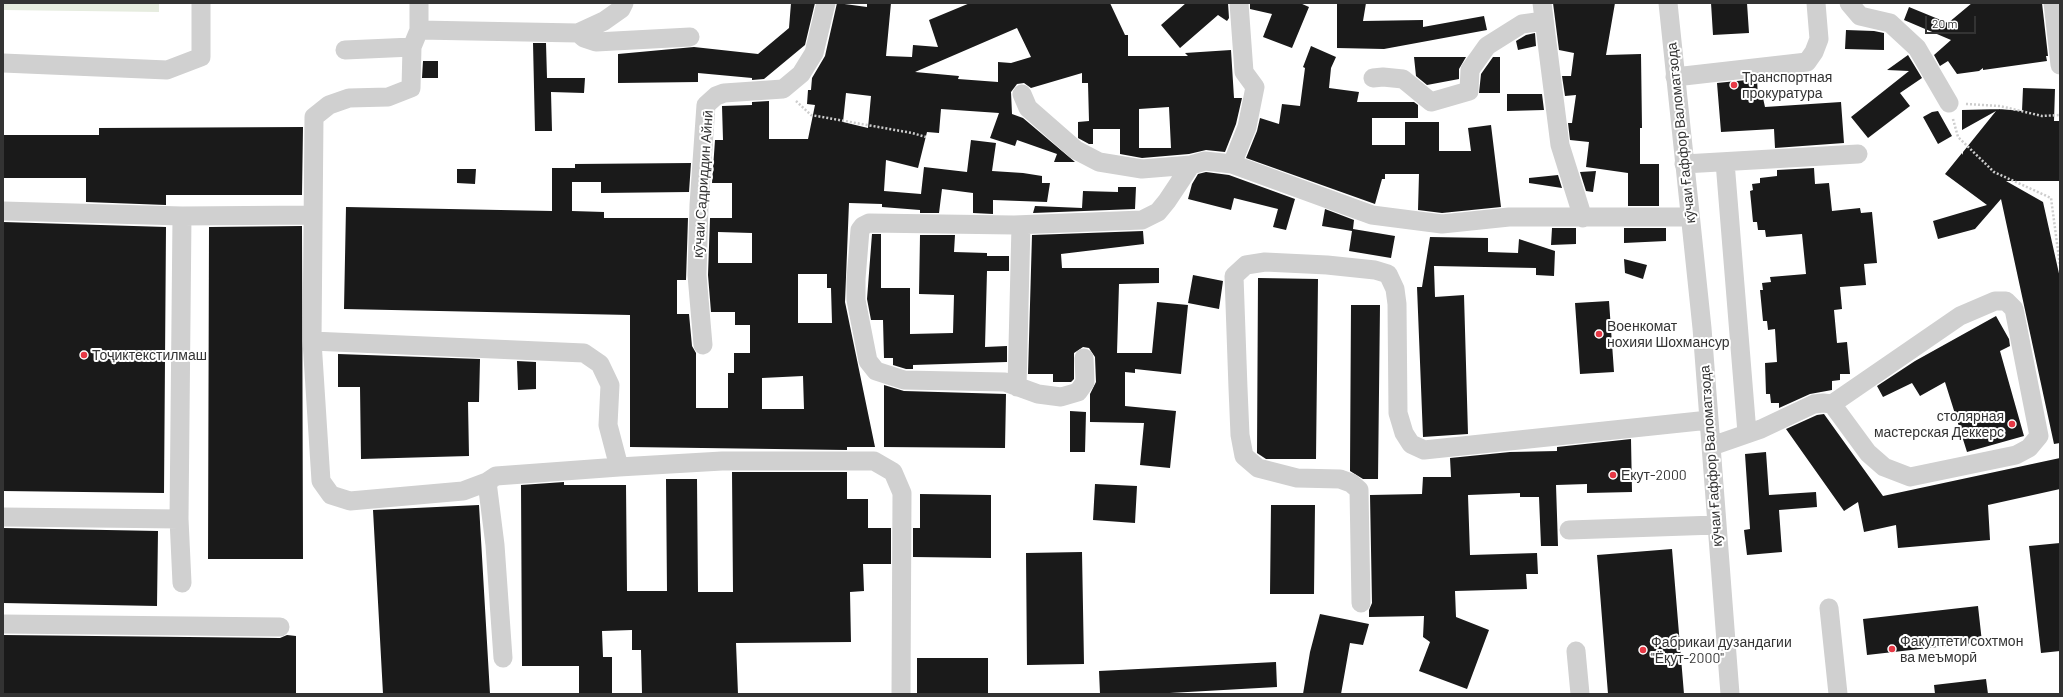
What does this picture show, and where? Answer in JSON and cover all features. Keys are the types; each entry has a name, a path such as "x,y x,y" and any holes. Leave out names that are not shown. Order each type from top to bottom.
{"street":[{"path":"3,63 167,70 201,57 200,3"},
{"path":"419,3 411,88 388,97 349,98 329,105 314,117 312,341 321,481 331,495 350,501 463,491 487,482 496,476 722,461 874,461 893,472 902,493 902,694"},
{"path":"345,50 415,38 578,33 604,21 621,9 624,3"},
{"path":"783,89 801,74 814,53 826,3"},
{"path":"1232,164 1247,127 1255,87 1244,72 1239,3"},
{"name":"кӯчаи Ғаффор Валоматзода","path":"1668,3 1689,217 1702,328 1730,694"},
{"path":"1675,77 1807,62 1814,52 1819,39 1816,3"},
{"path":"1849,3 1860,16 1890,23 1918,48 1949,103"},
{"path":"2053,3 2060,65"},
{"path":"1373,78 1383,77 1403,79 1431,102 1469,91 1470,70 1487,46 1543,12 1560,145 1583,218"},
{"path":"578,33 584,38 596,42 690,37"},
{"name":"кӯчаи Садриддин Айнӣ","path":"703,345 697,276 699,204 706,105 716,96 724,93 783,89"},
{"path":"1022,94 1028,108 1076,150 1099,162 1142,169 1191,165 1205,161 1232,164 1372,215 1442,224 1509,217 1689,217"},
{"path":"1684,164 1858,154"},
{"path":"1725,162 1747,432"},
{"path":"1084,358 1085,382 1078,392 1061,398 1038,394 1005,382 904,380 876,371 868,361 856,300 856,279 860,230 862,226 869,223 1021,225 1142,220 1158,212 1191,165"},
{"path":"3,211 182,216 312,215"},
{"path":"182,216 179,520 182,583"},
{"path":"1017,387 1021,225"},
{"path":"1361,603 1359,490 1351,483 1340,479 1297,478 1258,468 1244,456 1240,435 1234,276 1246,265 1265,262 1319,265 1375,270 1388,274 1395,289 1397,304 1398,413 1404,432 1411,444 1424,450 1709,420"},
{"path":"1712,446 1747,432 1761,429 1814,404 1832,404 1960,316 1995,301 2006,301 2014,309 2039,436 2029,448 2016,455 1910,477 1884,467 1868,453 1832,404"},
{"path":"312,341 584,353 600,364 610,385 608,425 619,467"},
{"path":"487,482 495,545 503,658"},
{"path":"3,518 179,520"},
{"path":"1569,530 1716,525"},
{"path":"1829,608 1838,694"},
{"path":"3,624 280,627"},
{"path":"1576,651 1580,694"}],"path":[{"path":"783,89 811,115 912,133 926,137"},
{"path":"2060,116 2042,116 2000,106 1949,103 1958,137 1994,172 2051,198 2060,266"}],"shaded area":[{"path":"3,3 159,3 159,12 3,10"}],"building":[{"path":"791,3 815,3 805,45 764,79 752,80 752,78 698,73 698,82 618,83 618,54 694,47 758,54 789,28"},
{"path":"837,3 867,7 867,3 891,3 886,56 912,57 913,45 938,47 929,20 970,3 1110,3 1125,35 1128,35 1128,56 1188,56 1185,53 1231,50 1234,98 1242,98 1236,124 1225,152 1206,150 1189,154 1142,158 1120,154 1120,129 1093,129 1093,144 1089,144 1078,138 1078,122 1089,121 1088,83 1082,83 1082,73 1031,88 1024,83 1017,84 1011,92 1012,114 1023,118 1075,162 1054,162 1057,154 1017,140 1015,146 990,138 999,113 941,109 939,133 927,132 918,168 886,160 884,191 921,194 924,167 967,172 971,140 996,143 992,171 1042,176 1042,183 1050,183 1047,202 993,200 993,214 973,213 973,193 942,189 939,213 920,213 920,210 882,207 882,204 849,203 845,302 875,447 847,447 847,450 630,447 630,315 344,309 346,207 552,211 552,168 575,168 575,164 691,163 689,192 601,193 601,182 572,182 572,211 604,212 604,218 688,218 686,280 677,280 677,314 689,314 692,346 696,353 696,408 728,408 728,373 734,373 734,353 750,353 750,325 735,325 735,312 711,312 708,275 710,218 732,218 732,183 712,183 715,140 723,140 722,106 752,105 752,102 769,101 769,139 808,139 815,105 807,104 808,90 811,90 812,78 825,56","holes":["1017,28 1031,57 1011,63 998,62 998,82 958,79 959,76 915,72","846,93 871,96 868,128 843,122","1169,107 1171,148 1139,148 1139,109","718,232 752,233 752,263 718,263","798,274 827,274 827,288 831,288 832,323 798,323","803,376 804,409 762,409 762,378"]},
{"path":"1186,3 1228,3 1229,18 1227,21 1218,15 1180,48 1161,25"},
{"path":"1250,3 1300,3 1309,7 1292,48 1263,37 1272,14 1250,9"},
{"path":"1337,3 1366,3 1363,21 1423,20 1423,27 1484,16 1487,30 1384,49 1337,48"},
{"path":"1553,3 1615,3 1606,55 1641,54 1642,128 1640,128 1640,164 1659,164 1659,206 1628,206 1628,173 1586,167 1589,142 1570,140 1568,123 1572,123 1576,95 1565,96 1562,76 1571,76 1574,53 1559,50"},
{"path":"1711,3 1747,3 1749,33 1713,35"},
{"path":"1972,3 2042,3 2048,56 2046,56 2047,61 1983,70 1983,68 1979,71 1957,74 1948,61 1940,66 1934,55 1951,40 1904,20 1909,7 1948,23"},
{"path":"1846,30 1874,31 1884,33 1884,50 1845,49"},
{"path":"1535,33 1536,46 1518,50 1516,41 1526,35"},
{"path":"533,43 546,43 547,78 585,78 584,93 551,92 552,131 535,131"},
{"path":"1311,46 1336,57 1331,68 1329,88 1359,92 1357,102 1414,102 1418,105 1418,118 1372,118 1372,145 1405,145 1405,122 1439,122 1439,151 1471,151 1468,128 1491,125 1501,207 1442,213 1418,210 1419,174 1385,174 1385,179 1382,179 1375,204 1246,158 1257,131 1260,118 1279,124 1282,104 1300,106 1305,68 1303,67"},
{"path":"1908,55 1922,78 1900,93 1910,106 1868,138 1851,117 1909,71 1887,70"},
{"path":"1414,57 1466,57 1459,69 1459,79 1427,85 1416,76"},
{"path":"1493,57 1500,57 1500,93 1479,93 1481,74"},
{"path":"423,61 438,61 438,78 422,78"},
{"path":"1757,79 1758,98 1763,98 1765,107 1841,102 1844,143 1775,148 1774,129 1721,132 1717,83"},
{"path":"2023,88 2055,89 2054,121 2060,121 2060,181 2006,181 2043,202 2060,278 2060,443 2054,444 2001,199 1975,229 1938,239 1933,221 1987,205 1945,174 1962,153 1963,155 1963,152 1996,111 1962,130 1962,110 1999,109 2022,111"},
{"path":"1507,94 1542,94 1544,110 1507,111"},
{"path":"1938,111 1952,136 1938,144 1923,117 1932,112"},
{"path":"303,127 302,195 166,195 166,205 86,202 86,178 3,178 3,135 99,135 99,128"},
{"path":"1814,168 1815,184 1829,183 1832,211 1860,208 1861,213 1872,212 1877,263 1864,264 1866,285 1840,287 1842,309 1834,310 1837,343 1847,342 1850,374 1840,374 1840,380 1832,381 1832,390 1810,394 1779,408 1779,403 1771,403 1770,394 1766,394 1765,363 1777,362 1775,329 1768,330 1767,321 1763,321 1760,290 1763,290 1762,283 1771,282 1770,277 1806,274 1802,234 1766,237 1765,230 1758,230 1757,222 1753,222 1750,191 1753,190 1752,184 1760,183 1760,178 1777,176 1777,170"},
{"path":"457,169 476,169 475,184 457,183"},
{"path":"1596,171 1593,192 1586,191 1580,172"},
{"path":"1206,172 1229,175 1295,199 1286,230 1273,227 1278,209 1234,198 1231,210 1188,199 1192,184 1198,174"},
{"path":"1558,175 1562,188 1529,183 1529,178"},
{"path":"1118,187 1136,187 1135,209 1033,213 1035,206 1082,208 1083,191 1118,192"},
{"path":"1325,209 1354,220 1353,229 1395,236 1391,258 1349,251 1352,231 1322,226"},
{"name":"Тоҷиктекстилмаш","path":"3,222 166,227 164,493 3,491"},
{"path":"302,226 303,559 208,559 209,227"},
{"path":"1552,228 1576,228 1576,244 1551,245"},
{"path":"1624,228 1666,228 1666,241 1624,243"},
{"path":"1143,231 1144,244 1061,254 1062,268 1159,268 1159,283 1119,284 1117,353 1152,353 1157,302 1188,305 1181,374 1135,369 1135,373 1125,372 1125,406 1176,411 1170,468 1140,465 1144,423 1090,422 1090,394 1096,382 1095,357 1089,348 1083,347 1074,353 1074,379 1071,382 1053,382 1053,374 1028,374 1032,235"},
{"path":"872,234 881,234 881,288 910,288 910,334 953,333 954,295 919,294 920,235 955,235 954,252 987,253 987,256 1009,256 1009,271 987,271 985,347 1007,346 1007,362 913,365 913,369 906,369 893,365 893,358 884,358 883,320 871,320 867,299"},
{"path":"1430,237 1488,238 1488,252 1518,253 1519,239 1555,251 1554,276 1536,275 1536,268 1434,266 1435,297 1464,295 1468,434 1423,437 1417,287 1422,287"},
{"path":"1624,259 1647,265 1643,279 1625,273"},
{"path":"1193,275 1223,281 1219,309 1188,303"},
{"path":"1258,278 1318,279 1316,459 1266,459 1257,453"},
{"path":"1609,301 1614,372 1580,374 1575,303"},
{"path":"1351,305 1380,305 1378,479 1363,479 1350,471"},
{"path":"1996,316 2009,339 2010,346 2000,351 2024,436 1967,452 1945,382 1920,396 1912,383 1883,397 1877,386 1915,361"},
{"path":"338,354 480,359 479,402 468,402 469,456 361,459 360,387 338,387"},
{"path":"517,361 536,362 536,389 518,390"},
{"path":"884,385 904,391 1006,394 1005,448 884,447"},
{"path":"1070,411 1086,412 1085,452 1070,452"},
{"path":"1824,414 1883,496 2060,458 2060,489 1988,505 1990,540 1898,548 1896,525 1864,532 1858,502 1844,511 1786,429 1817,415"},
{"path":"1631,439 1632,492 1587,493 1587,484 1556,485 1558,546 1541,546 1539,497 1520,497 1520,493 1468,495 1470,555 1537,553 1538,574 1526,574 1527,589 1455,591 1456,617 1489,630 1467,689 1419,671 1430,642 1423,637 1424,616 1369,617 1369,610 1372,603 1370,495 1422,494 1423,477 1451,477 1450,458 1510,452 1557,451 1557,447"},
{"path":"1766,452 1769,495 1816,492 1817,507 1779,510 1782,552 1747,555 1744,530 1750,529 1745,454"},
{"path":"732,472 847,472 847,499 868,499 868,528 891,528 891,564 863,564 864,591 850,592 851,642 736,643 738,694 642,694 641,650 632,650 632,630 602,631 603,657 612,657 612,694 579,694 579,666 522,666 521,485 564,482 564,485 626,485 627,591 667,591 666,479 697,479 698,592 733,592"},
{"path":"1095,484 1137,486 1135,523 1093,520"},
{"path":"920,494 991,495 991,558 913,557 913,528 920,528"},
{"path":"479,505 490,694 383,694 373,510"},
{"path":"1271,505 1315,505 1314,594 1270,594"},
{"path":"3,528 158,531 157,606 3,603"},
{"path":"2060,543 2060,651 2041,653 2029,546"},
{"name":"Фабрикаи дузандагии \"Ёқут-2000\"","path":"1672,549 1684,694 1608,694 1597,555"},
{"path":"1082,552 1084,664 1027,665 1026,553"},
{"name":"Факултети сохтмон ва меъморӣ","path":"1978,606 1982,642 1867,655 1863,619"},
{"path":"1320,614 1369,624 1363,645 1350,643 1341,694 1303,694 1310,652"},
{"path":"3,635 280,638 287,635 296,636 296,694 3,694"},
{"path":"917,658 988,658 988,694 917,694"},
{"path":"1276,662 1277,687 1152,694 1100,694 1099,671"},
{"path":"1986,679 1988,694 1935,694 1934,685"}],"place":[{"name":"Транспортная прокуратура","path":"1734,85"},
{"name":"Военкомат нохияи Шохмансур","path":"1599,334"},
{"name":"Тоҷиктекстилмаш","path":"84,355"},
{"name":"столярная мастерская Деккерс","path":"2012,424"},
{"name":"Екут-2000","path":"1613,475"},
{"name":"Факултети сохтмон ва меъморӣ","path":"1892,649"},
{"name":"Фабрикаи дузандагии \"Ёқут-2000\"","path":"1643,650"}]}
